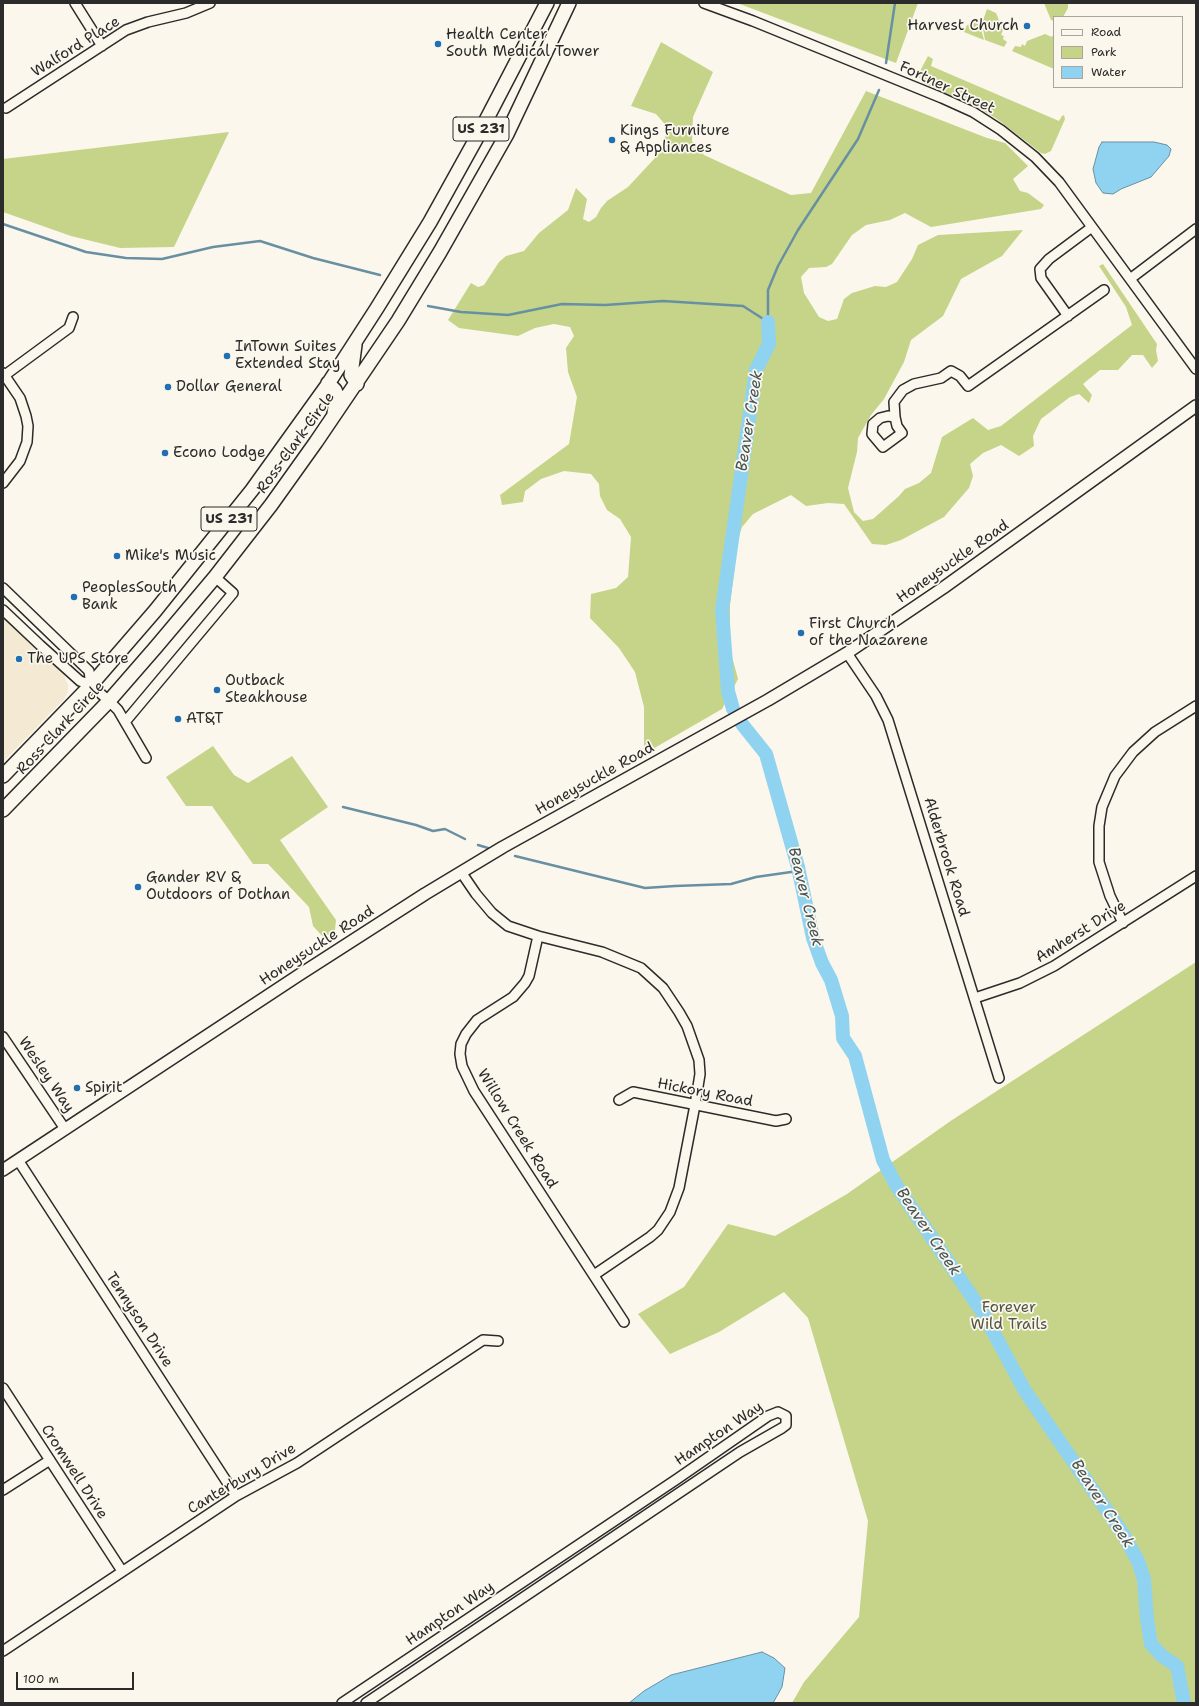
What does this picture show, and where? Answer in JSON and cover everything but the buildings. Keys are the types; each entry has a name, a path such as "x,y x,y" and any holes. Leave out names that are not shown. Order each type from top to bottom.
{"highway":[{"name":"Ross Clark Circle","path":"3,776 91,685 155,611 215,537 280,452 355,343 430,222 481,130 547,3"},
{"name":"Ross Clark Circle","path":"3,810 110,701 215,577 271,505 334,417 357,384 426,276 482,178 513,122 569,3"},
{"path":"563,16 576,3"},
{"path":"355,343 351,375 357,384"},
{"path":"328,383 335,390 337,395 334,417"}],"main road":[{"name":"Honeysuckle Road","path":"3,1170 299,974 461,872 768,700 847,652 943,588 1196,406"}],"street":[{"path":"74,3 102,46"},
{"name":"Walford Place","path":"6,108 117,35 136,26 186,13 210,3"},
{"name":"Fortner Street","path":"704,3 753,21 942,98 988,121 1018,143 1046,168 1063,188 1196,369"},
{"path":"1068,316 1041,278 1040,268 1049,259 1092,227"},
{"path":"1130,279 1196,229"},
{"path":"895,417 894,402 903,390 914,384 941,378 951,371 960,376 968,386 1104,290"},
{"path":"3,483 20,460 27,442 28,426 24,407 4,374 69,328 73,317"},
{"path":"125,722 234,594 215,577"},
{"path":"3,588 89,671 91,685"},
{"path":"3,610 80,681 91,685 110,701 118,710 146,758"},
{"name":"Alderbrook Road","path":"847,652 876,696 888,720 999,1078"},
{"path":"1123,922 1110,896 1099,862 1099,826 1102,807 1115,776 1133,752 1155,732 1196,706"},
{"path":"461,872 476,894 500,920 519,930 602,952 623,959 641,968 663,988 684,1021 699,1060 700,1074 695,1105 679,1188 675,1201 665,1221 650,1237 594,1275"},
{"name":"Amherst Drive","path":"975,998 1003,990 1037,975 1196,876"},
{"name":"Willow Creek Road","path":"538,936 529,976 525,983 513,997 477,1020 466,1034 461,1044 460,1054 462,1066 474,1091 624,1322"},
{"name":"Wesley Way","path":"3,1037 65,1129"},
{"name":"Hickory Road","path":"619,1100 633,1092 776,1121 786,1119"},
{"name":"Tennyson Drive","path":"18,1160 236,1496"},
{"name":"Canterbury Drive","path":"3,1651 236,1496 301,1461 483,1340 498,1341"},
{"name":"Cromwell Drive","path":"3,1388 122,1571"},
{"name":"Hampton Way","path":"342,1703 683,1475 768,1416 778,1412 786,1416 786,1425 782,1428 736,1455 366,1703"},
{"path":"3,1490 50,1460"}],"shaded area":[{"path":"3,615 63,673 68,685 68,692 65,698 3,762"}],"green space":[{"path":"737,3 918,3 896,63"},
{"path":"1044,3 1068,3 1068,8 1064,16 1053,16 1053,21 1051,20"},
{"path":"987,9 996,13 1003,30 1001,35 1004,36 1003,39 1007,42 1004,47 985,40 982,23"},
{"path":"974,22 980,25 984,40 964,32 967,25"},
{"path":"1045,34 1052,37 1053,35 1053,69 1012,51 1015,46 1021,47 1022,44 1025,46 1027,41"},
{"path":"661,42 713,72 693,117 692,141 704,155 791,195 811,193 866,91 987,138 1005,143 1028,166 1013,179 1020,191 1028,193 1044,205 1041,209 931,227 905,213 890,220 866,225 852,235 832,264 826,267 809,268 801,277 804,293 819,317 828,321 837,319 844,299 852,293 875,286 886,287 897,282 912,259 918,245 938,235 1023,230 1002,256 961,279 943,316 911,340 904,362 884,399 871,415 858,438 857,452 848,488 854,512 863,521 873,519 905,489 919,483 931,473 942,437 973,418 988,430 1001,426 1132,325 1126,307 1099,266 1103,264 1157,344 1156,350 1158,361 1152,368 1143,355 1132,355 1118,370 1100,370 1083,384 1092,395 1089,403 1079,394 1070,397 1041,419 1033,436 1034,446 1019,456 1001,445 983,453 970,464 973,476 969,488 944,517 901,540 886,545 872,544 844,504 828,503 806,506 791,495 753,514 742,527 738,539 730,605 730,649 738,679 722,709 644,754 644,707 635,672 619,648 590,618 591,594 616,588 628,577 631,537 620,519 607,510 600,496 599,484 591,474 564,471 541,479 525,491 523,502 502,505 500,495 569,444 577,397 568,372 566,348 574,336 570,327 554,324 535,328 518,336 459,328 448,320 471,283 478,287 484,285 499,262 506,256 524,251 539,233 568,210 576,188 587,199 583,219 589,222 596,217 607,201 628,187 655,158 669,129 656,114 631,106"},
{"path":"928,56 933,59 931,66 1059,121 1064,115 1065,119 1051,151 1045,154 1041,153 997,119 974,105 923,83 919,77 919,73"},
{"path":"229,132 174,247 120,248 71,236 3,212 3,159"},
{"path":"213,746 234,775 248,783 292,756 328,807 280,840 336,920 335,930 324,938 313,926 309,907 268,864 253,864 212,806 186,806 166,777"},
{"name":"Forever Wild Trails","path":"1196,962 1196,1703 792,1703 804,1682 859,1617 868,1521 808,1318 784,1292 719,1332 670,1354 638,1314 684,1287 728,1224 775,1236 847,1194 952,1120"}],"water":[{"path":"1102,142 1154,142 1167,145 1171,149 1169,156 1151,177 1121,189 1113,194 1103,193 1096,183 1093,169 1099,147"},
{"path":"762,1652 774,1658 785,1668 782,1687 773,1703 629,1703 644,1691 671,1675"}],"waterway":[{"name":"Beaver Creek","path":"886,63 895,3"},
{"name":"Beaver Creek","path":"768,321 768,290 778,266 798,230 858,139 879,90"},
{"path":"3,224 86,252 126,258 162,259 213,247 260,241 313,258 380,275"},
{"path":"428,306 461,312 508,315 562,304 605,305 663,301 743,306 768,322"},
{"name":"Beaver Creek","path":"733,709 728,691 722,610 756,370 769,344 768,322"},
{"name":"Beaver Creek","path":"742,724 766,754 798,867 813,938 822,963 831,980 842,1016 843,1038 855,1056 883,1160 896,1185 983,1313 1025,1391 1123,1534 1138,1561 1144,1579 1147,1619 1151,1644 1162,1656 1177,1666 1184,1703"},
{"path":"343,807 416,825 433,831 445,829 465,839"},
{"path":"478,845 488,848"},
{"path":"515,856 645,888 731,884 756,877 798,871"}],"place":[{"name":"Harvest Church","path":"1027,26"},
{"name":"Health Center South Medical Tower","path":"438,44"},
{"name":"Kings Furniture & Appliances","path":"612,140"},
{"name":"InTown Suites Extended Stay","path":"227,356"},
{"name":"Dollar General","path":"168,387"},
{"name":"Econo Lodge","path":"165,453"},
{"name":"Mike's Music","path":"117,556"},
{"name":"PeoplesSouth Bank","path":"74,597"},
{"name":"First Church of the Nazarene","path":"801,633"},
{"name":"The UPS Store","path":"19,659"},
{"name":"Outback Steakhouse","path":"217,690"},
{"name":"AT&T","path":"178,719"},
{"name":"Gander RV & Outdoors of Dothan","path":"138,887"},
{"name":"Spirit","path":"77,1088"}]}
